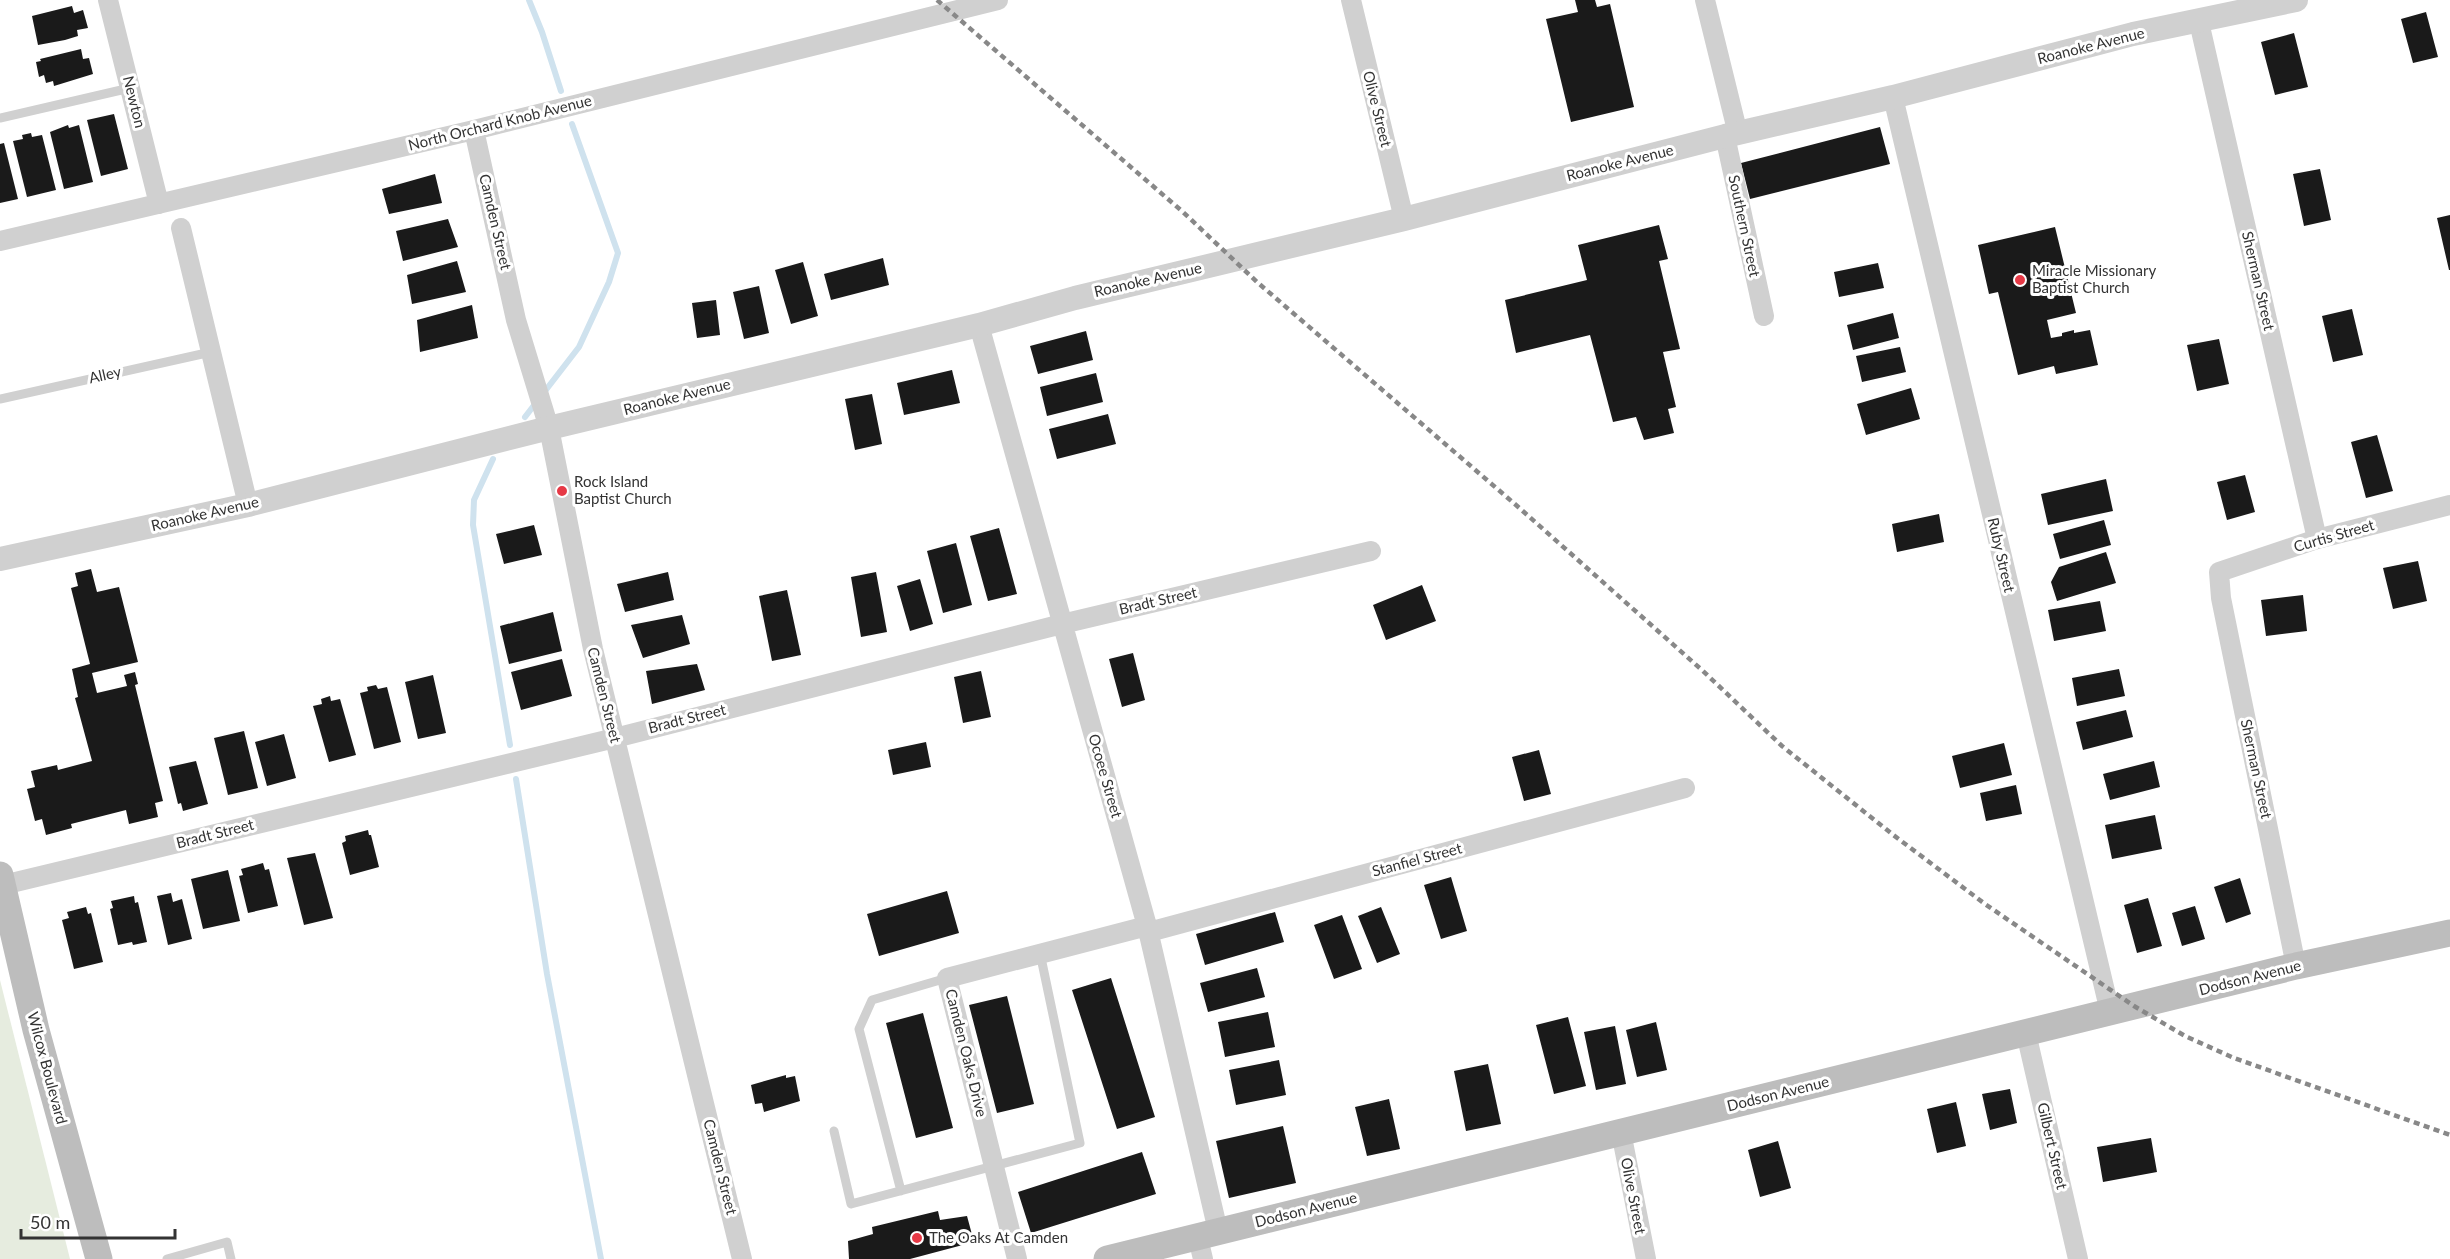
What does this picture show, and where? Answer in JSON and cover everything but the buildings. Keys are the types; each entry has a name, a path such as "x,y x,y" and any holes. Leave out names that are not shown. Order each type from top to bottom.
{"main road":[{"name":"Wilcox Boulevard","path":"1,880 36,1030 99,1259"},
{"name":"Dodson Avenue","path":"1107,1259 1206,1243 1621,1132 2296,966 2450,933"}],"street":[{"name":"Newton","path":"108,0 159,204"},
{"name":"North Orchard Knob Avenue","path":"0,241 474,130 960,4 998,0"},
{"name":"Olive Street","path":"1351,0 1404,219"},
{"name":"Southern Street","path":"1705,0 1764,316"},
{"name":"Roanoke Avenue","path":"0,559 248,505 549,428 979,325 1075,298 1893,97 2133,34 2296,0"},
{"name":"Sherman Street","path":"2199,22 2317,539"},
{"name":"Ruby Street","path":"1893,97 2110,1012"},
{"name":"Camden Street","path":"474,130 516,320 549,428 582,601 742,1259"},
{"path":"181,228 248,505"},
{"name":"Ocoee Street","path":"979,325 1148,929 1206,1243"},
{"name":"Curtis Street","path":"2219,572 2317,539 2450,505"},
{"name":"Bradt Street","path":"1,880 615,738 1062,624 1371,551"},
{"name":"Sherman Street","path":"2219,572 2223,609 2296,966"},
{"name":"Stanfiel Street","path":"1148,929 1685,788"},
{"name":"Camden Oaks Drive","path":"1017,1259 947,978 1040,953 1148,929"},
{"name":"Gilbert Street","path":"2026,1033 2078,1259"},
{"name":"Olive Street","path":"1621,1132 1646,1259"}],"lane":[{"path":"0,118 130,88"},
{"name":"Alley","path":"0,399 211,352"},
{"path":"834,1131 851,1204 1080,1143 1040,953"},
{"path":"901,1191 859,1029 872,1000 947,978"},
{"path":"172,1258 227,1242 231,1259"}],"shaded area":[{"path":"0,980 70,1259 0,1259"}],"waterway":[{"path":"529,0 561,91"},
{"path":"525,417 579,347 609,282 618,253 572,124"},
{"path":"493,459 474,500 473,525 510,745"},
{"path":"516,779 547,974 601,1259"}],"railway":[{"path":"937,0 1183,212 1257,282 1516,505 1703,671 1782,746 1892,834 1985,904 2134,1006 2185,1036 2234,1058 2450,1135"}],"place":[{"name":"Miracle Missionary Baptist Church","path":"2020,280"},
{"name":"Rock Island Baptist Church","path":"562,491"},
{"name":"The Oaks At Camden","path":"917,1238"}]}
